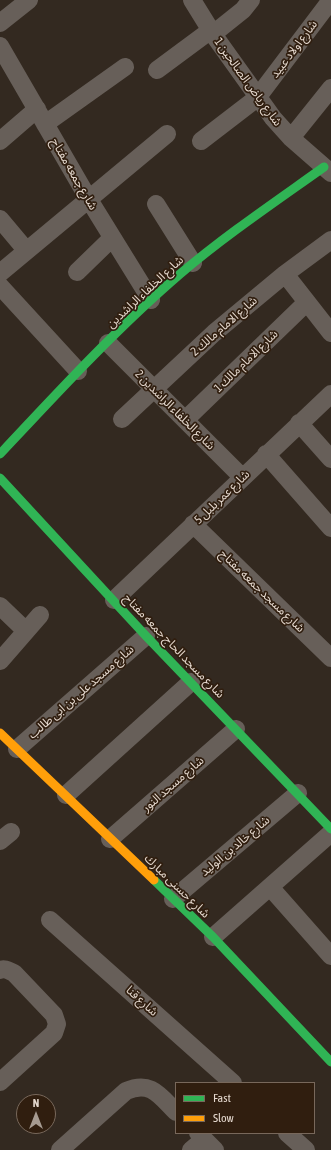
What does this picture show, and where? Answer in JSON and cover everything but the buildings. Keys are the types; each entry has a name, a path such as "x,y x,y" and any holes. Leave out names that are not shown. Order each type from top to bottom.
{"street":[{"path":"0,23 29,0"},
{"name":"شارع رياض الصالحين 1","path":"192,0 212,32 273,118 291,138 328,170"},
{"path":"157,70 243,10 251,0"},
{"name":"شارع اولاد عبيد","path":"201,141 258,98 331,0"},
{"name":"شارع جمعه مفتاح","path":"0,46 88,198 151,300"},
{"path":"0,141 125,67"},
{"path":"291,138 331,88"},
{"path":"0,273 88,198 167,134"},
{"name":"شارع الخلفاء الراشدين","path":"0,454 78,371 151,300 193,263 219,243 328,170"},
{"path":"156,204 193,263"},
{"path":"0,219 26,250"},
{"path":"77,272 112,238"},
{"name":"شارع الامام مالك 2","path":"122,419 214,333 285,274 331,240"},
{"path":"285,274 331,333"},
{"path":"0,286 78,371"},
{"name":"شارع الامام مالك 1","path":"185,420 307,302"},
{"name":"شارع الخلفاء الراشدين 2","path":"108,343 242,477"},
{"name":"شارع عمر بلبل 5","path":"114,600 266,454 331,394"},
{"path":"299,423 331,459"},
{"path":"266,454 331,528"},
{"name":"شارع مسجد الحاج جمعه مفتاح","path":"0,478 146,636 331,829"},
{"name":"شارع مسجد جمعه مفتاح","path":"193,524 331,658"},
{"path":"0,606 26,631"},
{"path":"0,661 40,615"},
{"name":"شارع مسجد على بن ابى طالب","path":"17,749 146,636"},
{"path":"66,796 191,682"},
{"name":"شارع مسجد النور","path":"110,839 236,729"},
{"name":"شارع حسنى مبارك","path":"0,733 213,937 331,1062"},
{"name":"شارع خالد بن الوليد","path":"173,899 298,794"},
{"path":"213,937 331,833"},
{"path":"270,887 331,956"},
{"name":"شارع قنا","path":"50,920 232,1082"},
{"path":"0,970 9,970 14,973 54,1015 57,1024 54,1033 0,1082"},
{"path":"60,1150 126,1090 135,1086 146,1087 155,1091 175,1111"},
{"path":"288,1134 306,1150"}],"traffic: fast":[{"path":"0,454 88,361 156,295 215,246 324,167"},
{"path":"0,478 146,636 331,829"},
{"path":"154,880 213,937 331,1062"}],"traffic: slow":[{"path":"0,733 154,880"}]}
